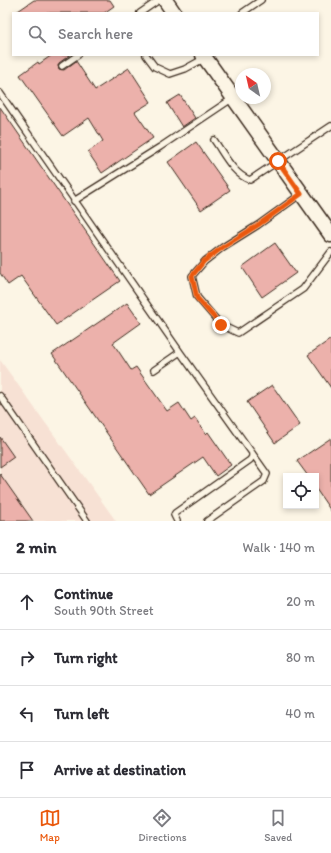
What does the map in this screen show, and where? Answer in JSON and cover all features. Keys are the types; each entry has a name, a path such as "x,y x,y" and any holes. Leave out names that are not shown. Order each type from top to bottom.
{"street":[{"path":"165,0 173,12"},
{"path":"204,56 331,235"}],"lane":[{"path":"141,12 159,0"},
{"path":"243,12 261,0"},
{"path":"62,66 77,56"},
{"path":"147,56 155,67 170,74 185,69 204,56"},
{"path":"0,93 74,201 267,474 267,477 264,480 207,521"},
{"path":"74,201 160,147 233,98"},
{"path":"214,140 236,172 241,177 250,180 331,126"},
{"path":"301,194 204,261 192,276 197,298 221,325 238,333 302,289 331,252"},
{"path":"154,370 180,352"},
{"path":"0,396 87,521"},
{"path":"177,521 174,515 175,513 250,460 252,454"}],"shaded area":[{"path":"0,360 8,371 116,521 0,521"}],"building":[{"path":"34,0 110,0 114,6 105,12 16,12"},
{"path":"51,56 69,56 59,63 59,69 64,70 76,61 95,90 129,68 151,102 135,112 153,138 102,173 88,152 103,141 89,118 63,136 20,75 38,62 39,64"},
{"path":"180,95 195,118 182,127 167,103"},
{"path":"0,107 120,281 56,325 21,276 8,285 0,273"},
{"path":"196,142 230,190 201,210 168,162"},
{"path":"275,243 296,273 262,297 242,267"},
{"path":"127,303 141,323 113,343 131,370 136,367 167,411 179,403 191,421 195,418 206,434 208,432 231,465 216,476 203,457 149,494 52,354"},
{"path":"331,339 331,388 308,355"},
{"path":"272,385 300,425 275,443 247,402"},
{"path":"0,437 14,457 0,467"},
{"path":"331,438 331,511 319,493 319,473 306,473 297,461"},
{"path":"0,474 33,521 0,521"}],"route":[{"path":"221,325 197,298 192,276 204,261 301,194 278,161"}]}
